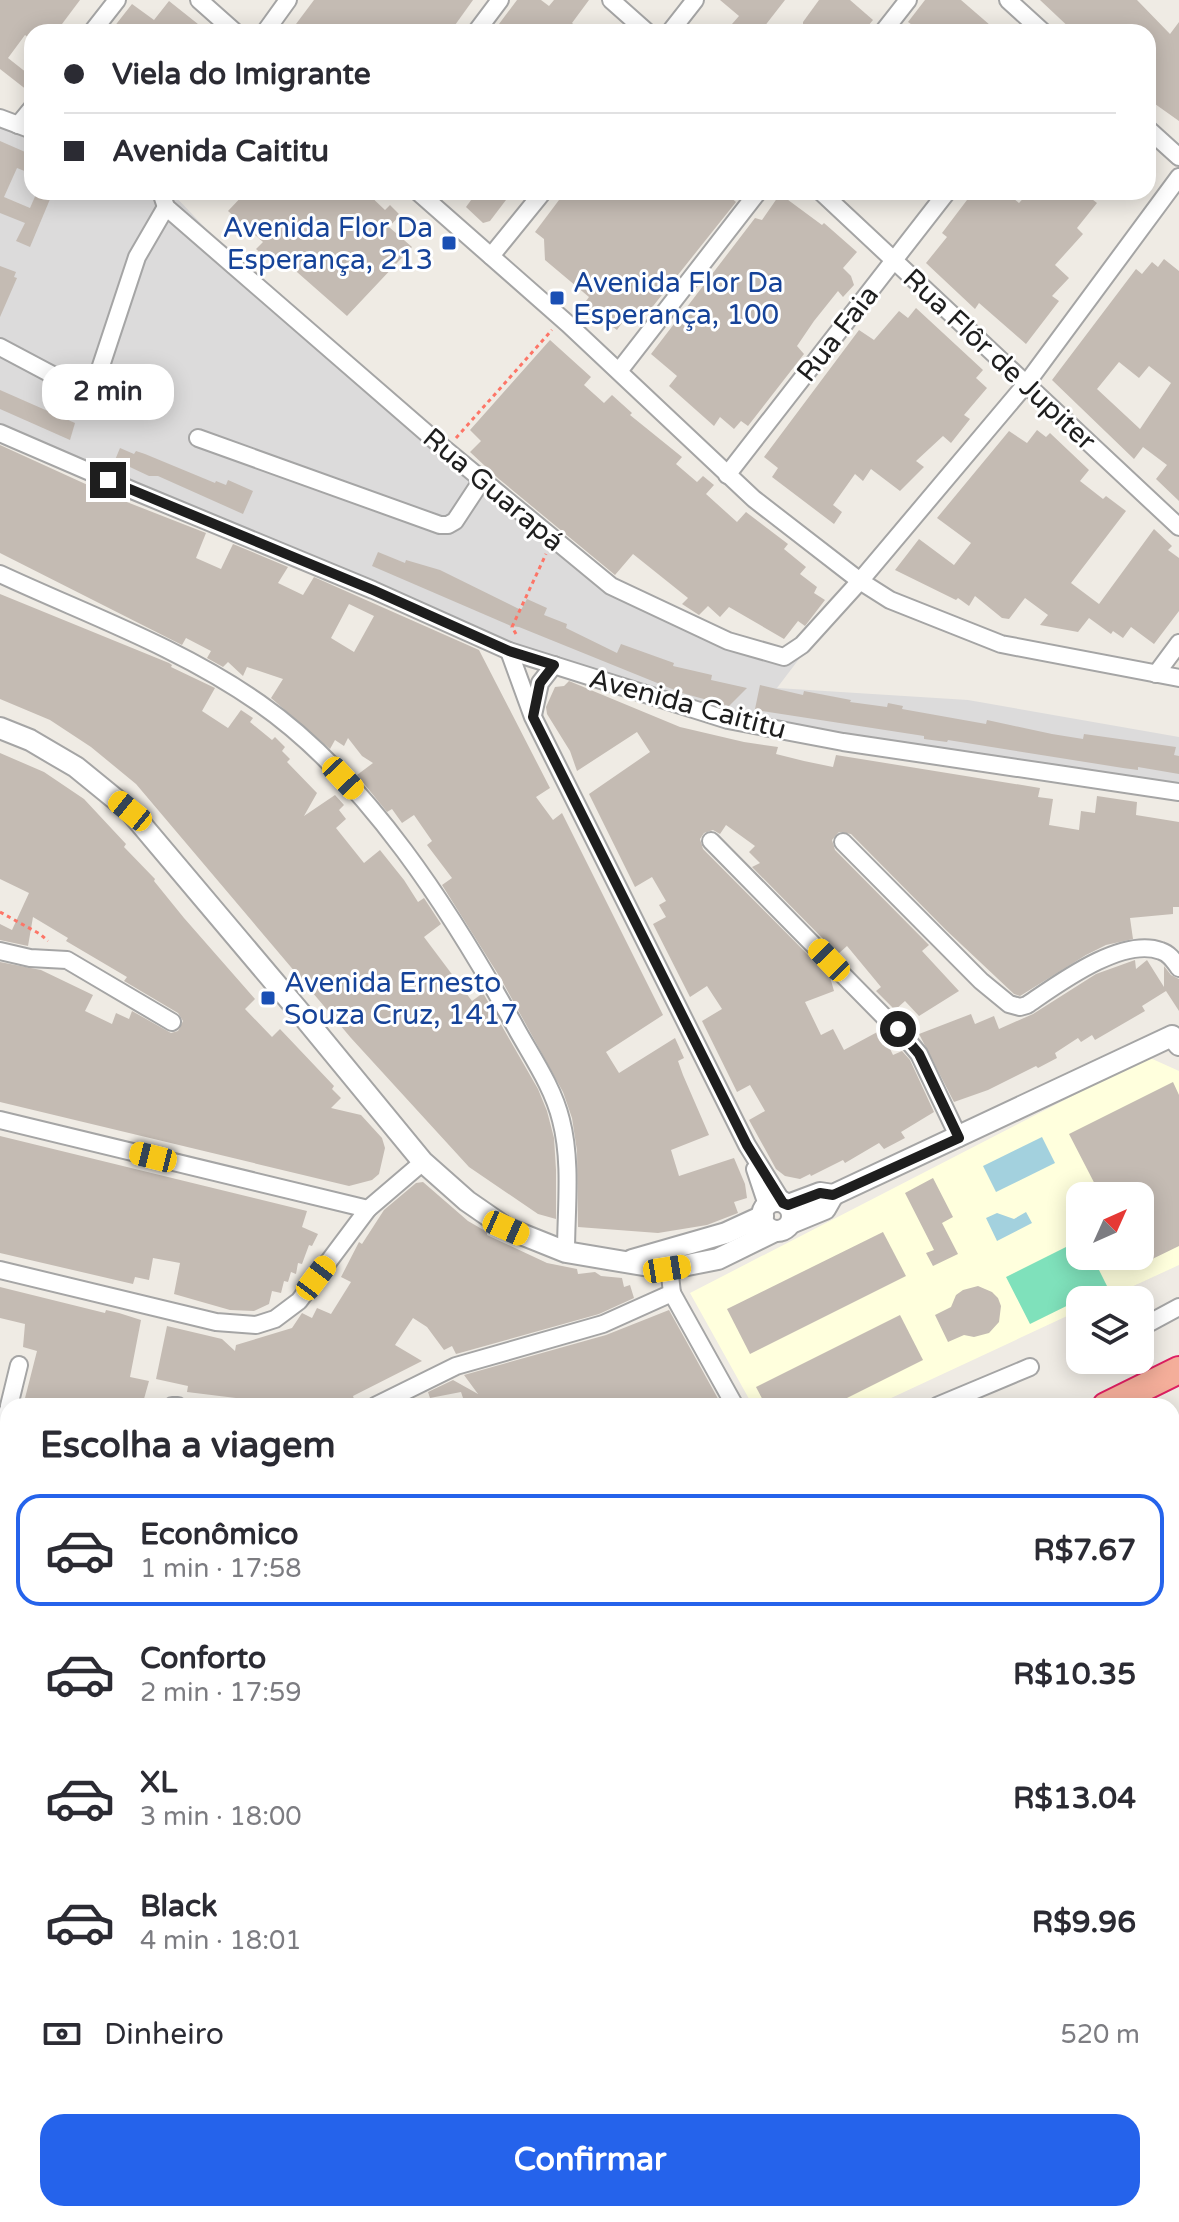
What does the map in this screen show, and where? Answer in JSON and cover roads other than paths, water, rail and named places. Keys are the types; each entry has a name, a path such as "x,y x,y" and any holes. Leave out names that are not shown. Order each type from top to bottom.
{"highway":[{"path":"1122,1398 1179,1370"}],"street":[{"path":"98,24 117,0"},
{"path":"199,0 226,24"},
{"path":"271,24 288,0"},
{"path":"482,24 500,0"},
{"path":"611,0 638,24"},
{"path":"676,24 695,0"},
{"path":"889,24 908,0"},
{"path":"1008,0 1034,24"},
{"path":"0,118 24,128"},
{"path":"1156,136 1179,157"},
{"path":"860,581 1026,384 1179,177"},
{"path":"0,347 81,390 91,388 95,384 137,257 164,200"},
{"name":"Rua Guarapá","path":"165,200 446,450 553,540 619,590 728,641 784,657 802,645 860,581"},
{"path":"427,200 562,318 754,499 860,581 890,600 1001,644 1179,678"},
{"path":"491,256 536,200"},
{"path":"619,371 752,200"},
{"name":"Rua Flôr de Jupiter","path":"830,200 1179,527"},
{"name":"Rua Faia","path":"727,475 941,200"},
{"name":"Avenida Caititu","path":"0,433 373,590 509,651 728,720 843,742 1179,792"},
{"path":"198,438 440,525 455,521 482,480"},
{"path":"0,574 118,625 203,667 262,705 322,756 364,801 412,862 485,975 555,1099 566,1146 566,1252"},
{"path":"1156,674 1179,643"},
{"path":"509,651 533,717 747,1145 778,1214"},
{"path":"533,717 540,683 554,665"},
{"path":"0,728 30,740 76,767 130,811 423,1162 467,1201 506,1228 566,1252 628,1261 718,1259 778,1214 820,1193 833,1195 1177,1035"},
{"path":"711,841 909,1042 919,1054 959,1138"},
{"path":"843,842 981,981 1009,1004 1027,1005 1082,968 1118,954 1157,950 1169,955 1179,968"},
{"path":"0,951 30,958 67,960 172,1022"},
{"path":"0,1120 368,1209"},
{"path":"0,1270 216,1322 256,1325 275,1319 299,1301 368,1209 423,1162"},
{"path":"668,1260 672,1293 731,1398"},
{"path":"391,1398 456,1366 603,1324 672,1293"},
{"path":"1154,1320 1179,1307"},
{"path":"11,1398 19,1365"},
{"path":"956,1398 1030,1367"}],"water":[{"path":"1042,1137 1055,1163 996,1192 983,1166"},
{"path":"1026,1212 1032,1223 997,1241 986,1218 997,1213 1014,1219"}],"place":[{"name":"Avenida Flor Da Esperança, 213","path":"449,243"},
{"name":"Avenida Flor Da Esperança, 100","path":"557,298"},
{"name":"Avenida Ernesto Souza Cruz, 1417","path":"268,998"}]}
